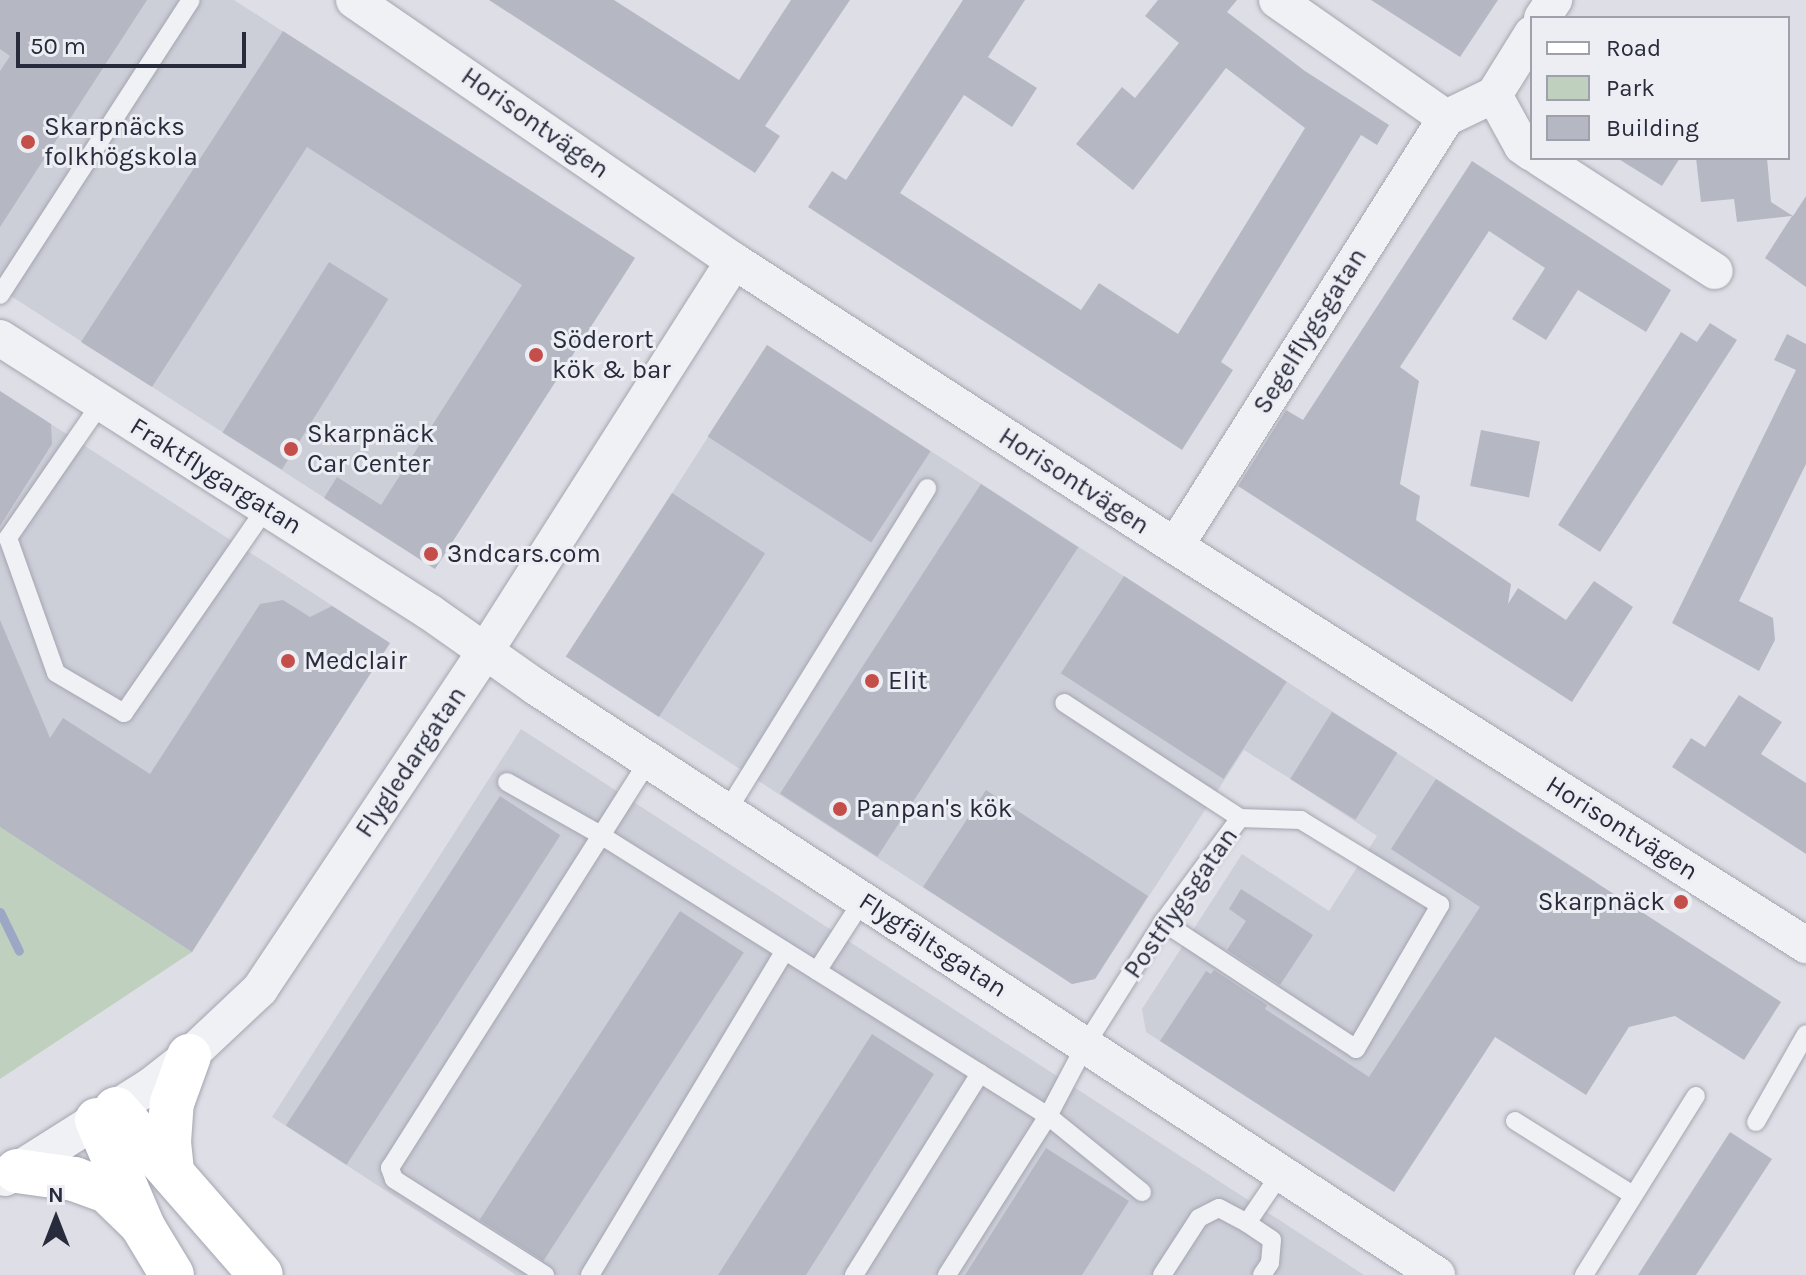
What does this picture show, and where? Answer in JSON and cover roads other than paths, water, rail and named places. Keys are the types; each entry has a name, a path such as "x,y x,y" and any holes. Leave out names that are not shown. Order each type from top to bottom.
{"main road":[{"path":"172,1171 169,1142 172,1103 189,1056"},
{"path":"106,1114 172,1171 219,1230 261,1275"},
{"path":"106,1114 143,1227 172,1275"},
{"path":"8,1176 74,1179 107,1191 143,1227"}],"street":[{"name":"Horisontvägen","path":"354,0 734,261 1806,945"},
{"path":"1277,0 1446,118 1494,95 1530,37"},
{"path":"1494,95 1522,146 1530,152"},
{"name":"Segelflygsgatan","path":"1176,545 1446,118"},
{"path":"1543,160 1715,271"},
{"name":"Flygledargatan","path":"8,1176 106,1114 189,1056 260,989 486,650 734,261"},
{"name":"Fraktflygargatan","path":"0,338 431,613"},
{"name":"Flygfältsgatan","path":"431,613 649,760 1437,1275"}],"lane":[{"path":"0,295 191,0"},
{"path":"101,403 8,538 56,673 124,713 266,508"},
{"path":"727,811 927,488"},
{"name":"Postflygsgatan","path":"947,1275 1048,1116 1086,1044 1163,922 1240,818 1064,703"},
{"path":"545,1275 394,1179 390,1168 599,834 649,760"},
{"path":"507,782 599,834 1048,1116 1142,1192"},
{"path":"1163,922 1356,1049 1440,905 1301,820 1240,818"},
{"path":"817,971 863,900"},
{"path":"590,1275 785,951"},
{"path":"1756,1122 1806,1034"},
{"path":"854,1275 980,1073"},
{"path":"1584,1275 1696,1096"},
{"path":"1515,1121 1633,1195"},
{"path":"1247,1223 1281,1173"},
{"path":"1162,1275 1199,1218 1219,1208 1272,1240 1270,1263 1262,1275"}],"waterway":[{"path":"0,912 19,951"}],"place":[{"name":"Skarpnäcks folkhögskola","path":"28,142"},
{"name":"Söderort kök & bar","path":"536,355"},
{"name":"Skarpnäck Car Center","path":"291,449"},
{"name":"3ndcars.com","path":"431,554"},
{"name":"Medclair","path":"288,661"},
{"name":"Elit","path":"872,681"},
{"name":"Panpan's kök","path":"840,809"},
{"name":"Skarpnäck","path":"1681,902"}]}
